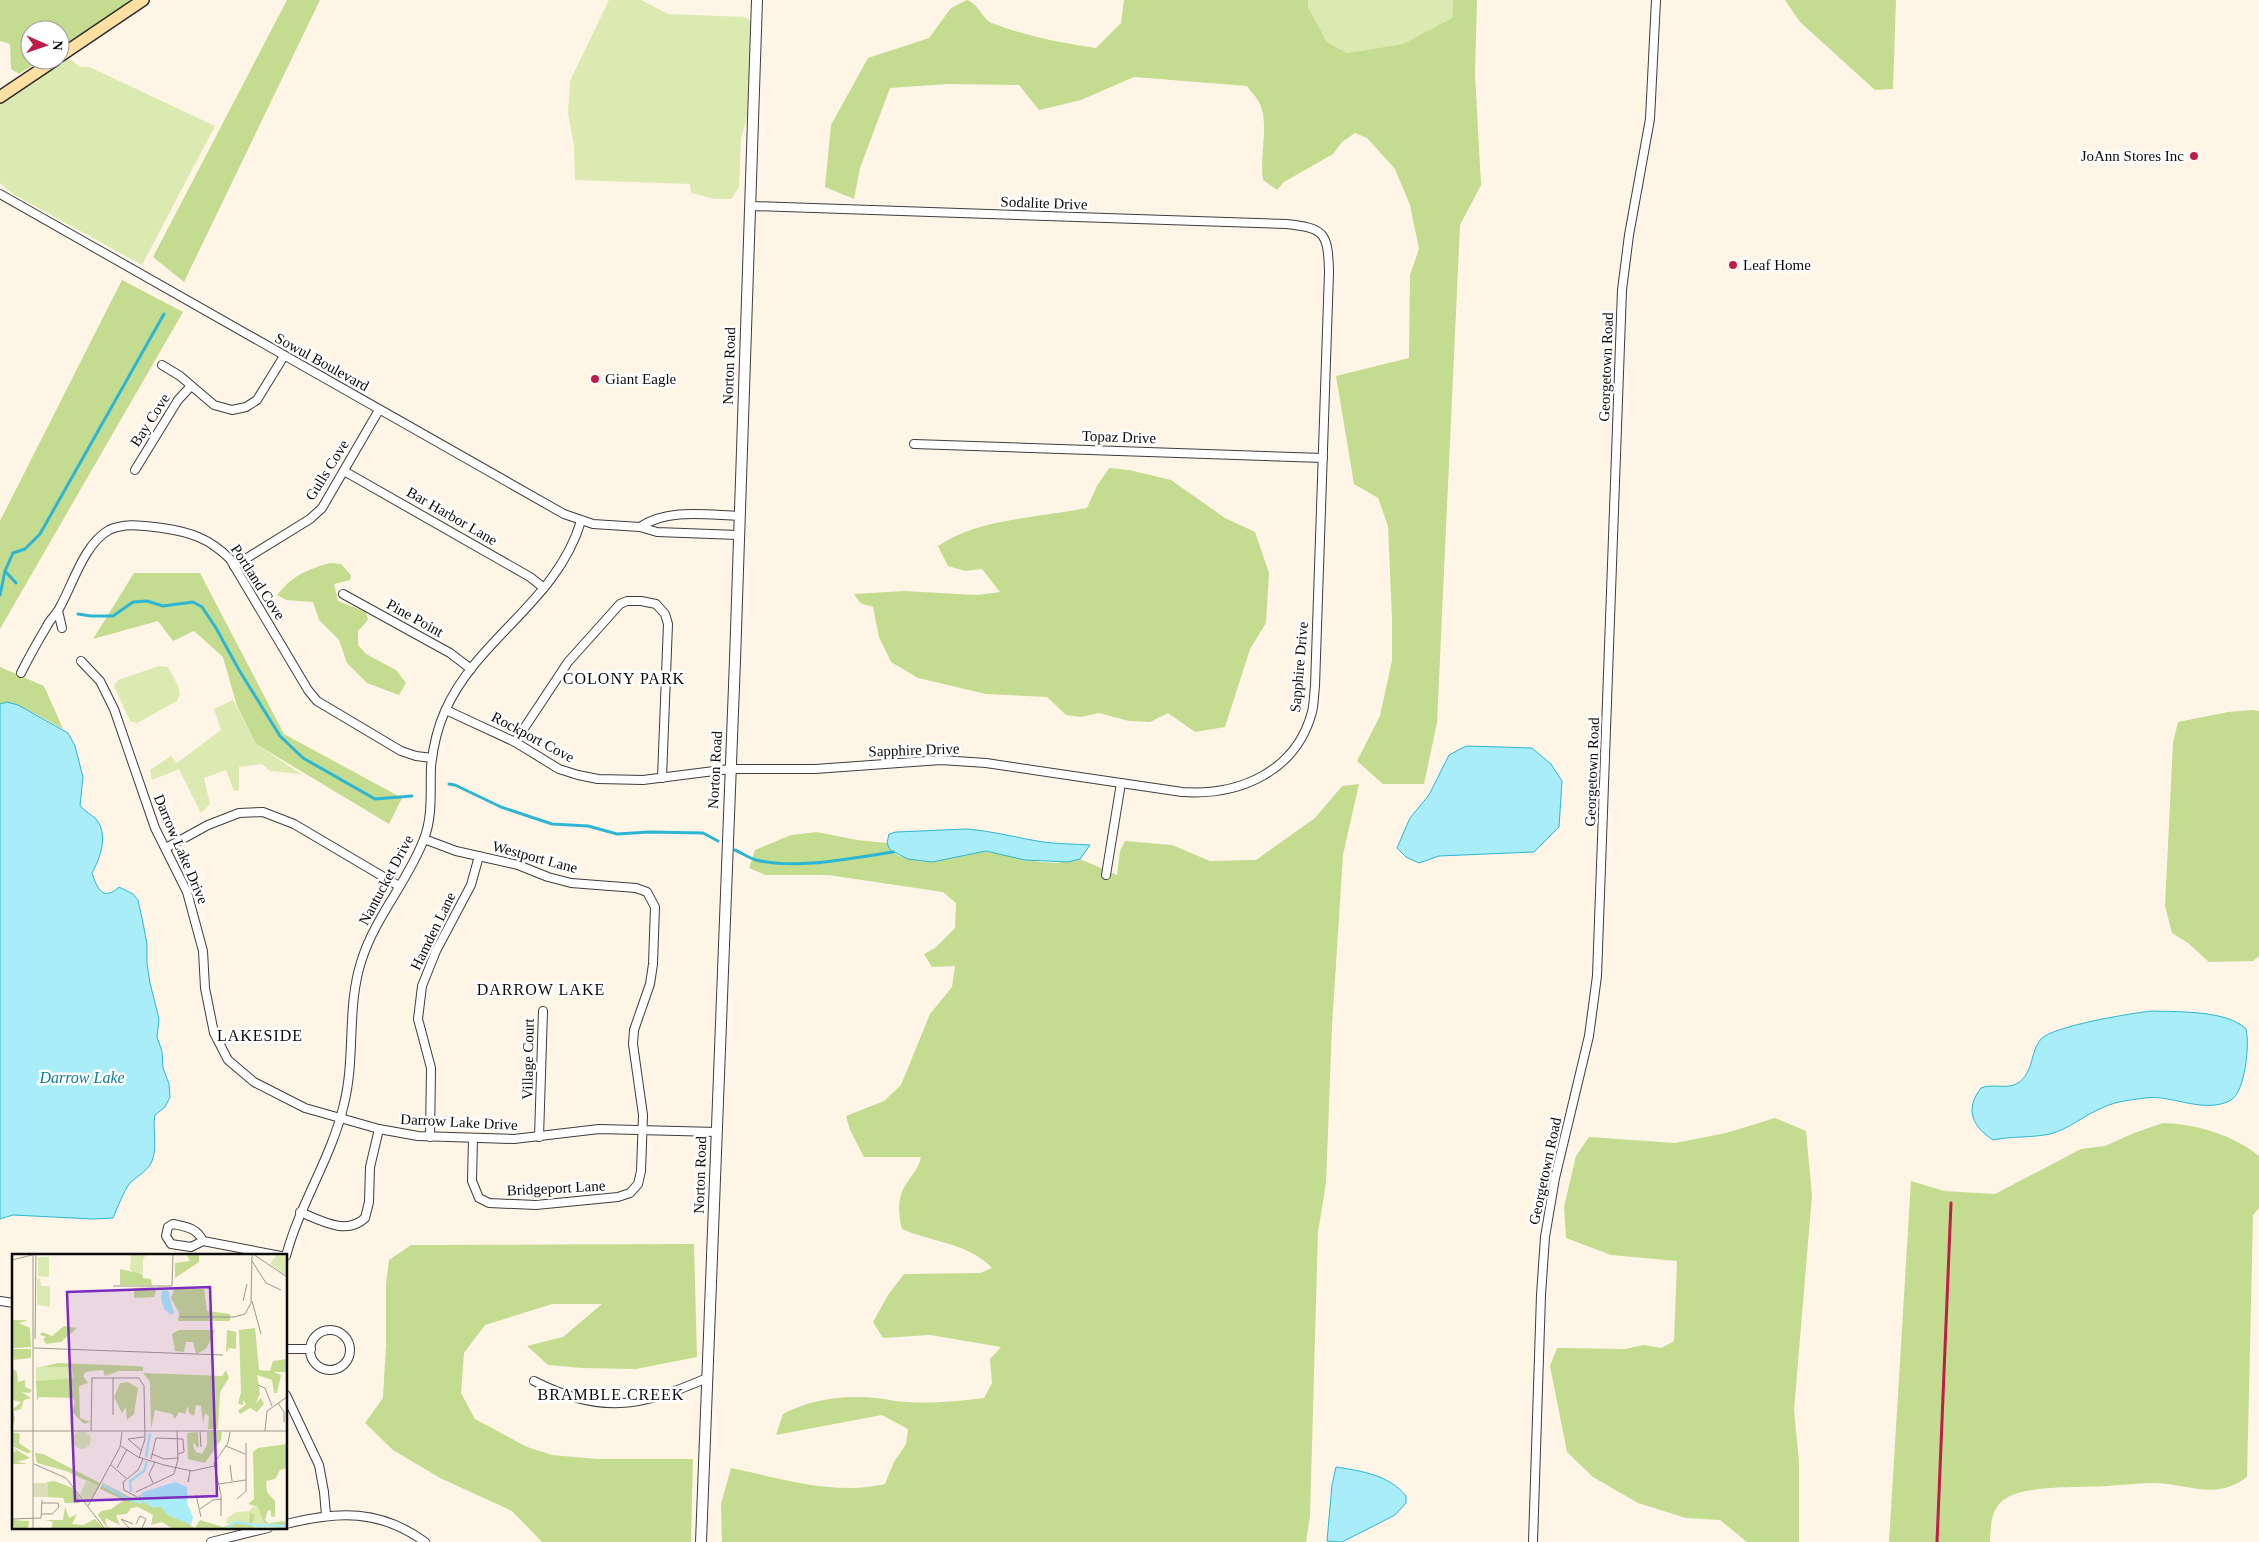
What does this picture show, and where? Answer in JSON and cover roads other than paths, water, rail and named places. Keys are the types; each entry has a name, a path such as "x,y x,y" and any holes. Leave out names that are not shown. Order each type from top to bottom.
{"main road":[{"path":"70,49 143,0"},
{"path":"0,96 40,70"}],"street":[{"name":"Norton Road","path":"701,1542 757,0"},
{"name":"Georgetown Road","path":"1532,1542 1541,1295 1546,1237 1555,1178 1589,1036 1598,967 1622,290 1629,234 1650,119 1656,0"},
{"name":"Sowul Boulevard","path":"0,194 550,507 581,521 606,526 640,526 658,532 738,535"},
{"name":"Sodalite Drive","path":"750,206 1286,224 1312,228 1320,232 1328,245"},
{"name":"Sapphire Drive","path":"730,769 815,769 949,761 986,763 1182,792 1226,790 1241,786 1269,772 1283,760 1302,736 1312,712 1315,686 1329,272 1328,245"},
{"path":"162,365 214,405 226,410 239,409 252,404 261,396 284,356"},
{"name":"Bay Cove","path":"135,470 178,400 191,386"},
{"name":"Gulls Cove","path":"234,566 310,519 327,500 379,410"},
{"name":"Topaz Drive","path":"914,444 1322,458"},
{"name":"Bar Harbor Lane","path":"344,471 530,577 544,588"},
{"name":"Sowul Boulevard","path":"640,526 650,520 663,516 739,516"},
{"name":"Nantucket Drive","path":"287,1254 300,1212 341,1118 349,1077 350,1018 357,975 371,938 424,839 430,809 432,758 437,734 446,710 471,669 559,570 569,554 581,521"},
{"name":"Portland Cove","path":"21,673 47,624 58,611 70,584 94,543 105,533 118,527 132,525 189,532 204,537 219,547 234,566 308,690 317,701 402,751 416,756 432,758"},
{"name":"Pine Point","path":"343,594 450,653 471,669"},
{"path":"515,742 568,662 616,607 627,601 651,602 663,610 668,624 662,778"},
{"path":"58,611 62,628"},
{"name":"Darrow Lake Drive","path":"81,661 100,681 114,709 155,828 187,892 199,930 203,951 208,1010 214,1033 228,1060 254,1082 268,1091 305,1108 378,1130 430,1137 514,1139 599,1129 717,1132"},
{"name":"Rockport Cove","path":"446,710 515,742 559,769 578,775 625,780 662,778 730,769"},
{"path":"1106,876 1121,783"},
{"path":"166,848 208,825 239,813 263,812 294,824 399,886"},
{"name":"Westport Lane","path":"424,839 479,856 518,865 548,877 571,883 642,889 651,897 655,913 650,984 637,1022 633,1044 634,1062 641,1096 642,1129"},
{"name":"Hamden Lane","path":"430,1137 431,1068 418,1019 422,986 436,951 471,885 479,856"},
{"name":"Village Court","path":"540,1137 542,1011"},
{"name":"Bridgeport Lane","path":"474,1138 473,1188 479,1198 488,1203 528,1205 624,1196 634,1189 640,1178 642,1129"},
{"path":"300,1212 337,1226 350,1226 364,1218 369,1202 370,1167 378,1130"},
{"path":"204,1241 199,1233 191,1227 173,1224 168,1227 166,1236 172,1244 191,1247 204,1241 271,1254"},
{"path":"334,1329 346,1336 350,1351 345,1365 332,1372 322,1370 315,1364 311,1350 313,1340 319,1333 334,1329"},
{"path":"288,1349 311,1350"},
{"path":"534,1381 574,1399 618,1404 645,1401 706,1378"},
{"path":"288,1399 319,1465 326,1515"},
{"path":"288,1524 326,1515 359,1516 382,1520 406,1530 425,1542"},
{"path":"211,1542 260,1530"}],"water":[{"name":"Darrow Lake","path":"7,702 18,705 68,733 75,746 83,777 80,806 96,819 102,832 102,846 92,873 94,879 101,891 105,893 109,893 119,887 133,894 138,900 142,918 147,944 147,964 150,983 159,1019 157,1037 162,1051 163,1068 169,1084 170,1097 165,1107 155,1115 155,1150 152,1161 148,1168 127,1187 113,1218 93,1219 13,1215 0,1219 0,704"},
{"path":"1466,746 1532,748 1551,764 1562,781 1559,827 1534,852 1439,856 1419,863 1406,857 1397,848 1410,818 1429,795 1449,755"},
{"path":"967,829 1043,842 1090,845 1080,859 1068,862 1025,860 986,851 932,862 908,859 890,850 887,843 889,834 896,832"},
{"path":"2152,1011 2215,1015 2227,1018 2246,1029 2247,1056 2243,1078 2240,1088 2231,1100 2221,1104 2210,1105 2155,1098 2124,1101 2097,1110 2057,1132 2036,1136 1993,1140 1976,1124 1972,1111 1976,1096 1981,1088 2009,1086 2018,1083 2027,1073 2041,1039 2048,1034 2094,1021"},
{"path":"1336,1467 1365,1472 1392,1483 1406,1496 1406,1503 1395,1515 1342,1542 1327,1541 1332,1485"}],"waterway":[{"path":"0,595 5,571 13,553 25,549 40,534 164,314"},
{"path":"5,571 16,583"},
{"path":"78,614 113,616 133,602 147,601 163,606 193,602 202,607 216,628 239,670 280,736 303,758 375,799 412,796"},
{"path":"449,784 455,785 501,807 552,824 588,826 617,834 649,832 703,833 718,841"},
{"path":"735,850 756,860 789,864 842,860 893,852"}],"railway":[{"path":"1937,1542 1951,1203"}],"place":[{"name":"JoAnn Stores Inc","path":"2194,156"},
{"name":"Leaf Home","path":"1733,265"},
{"name":"Giant Eagle","path":"595,379"}],"district":[{"name":"COLONY PARK","path":"624,678"},
{"name":"DARROW LAKE","path":"541,989"},
{"name":"LAKESIDE","path":"260,1035"},
{"name":"BRAMBLE CREEK","path":"611,1394"}]}
